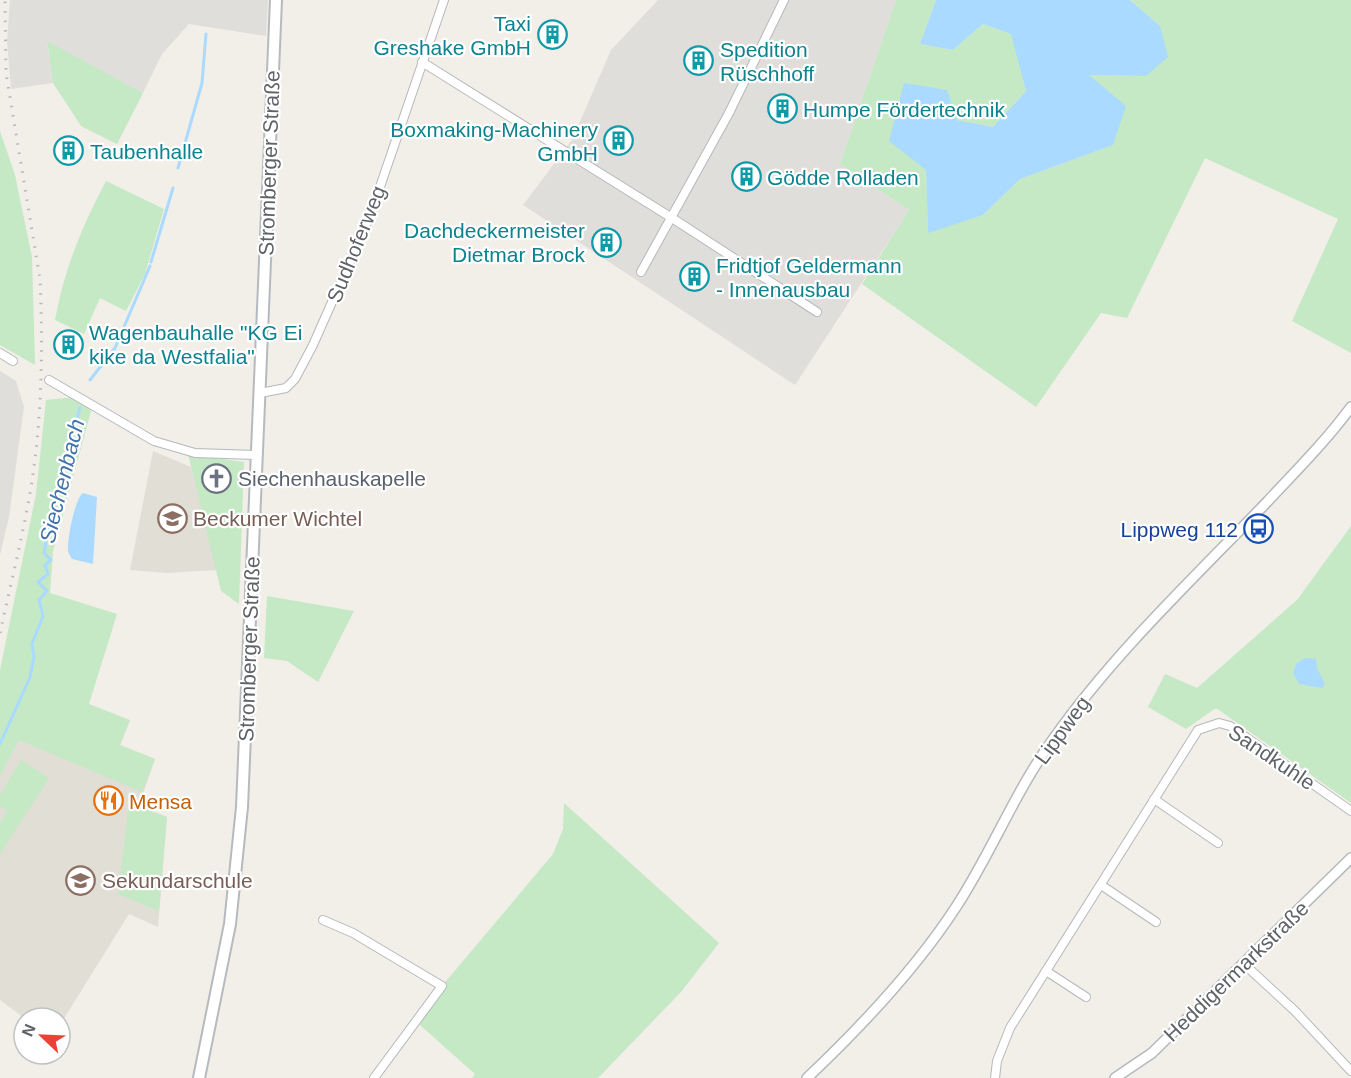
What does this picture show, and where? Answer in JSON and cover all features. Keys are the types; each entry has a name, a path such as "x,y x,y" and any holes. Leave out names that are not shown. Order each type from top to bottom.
{"main road":[{"name":"Stromberger Straße","path":"199,1078 226,950 242,807 276,0"}],"street":[{"name":"Sudhoferweg","path":"260,393 286,388 295,379 313,345 369,216 444,0"},
{"path":"640,272 729,113 784,0"},
{"path":"422,62 672,218 817,312"},
{"path":"0,353 13,361"},
{"path":"49,380 154,441 195,453 257,455"},
{"name":"Lippweg","path":"807,1078 874,1011 937,935 957,905 1025,783 1053,738 1107,670 1313,454 1351,407"},
{"name":"Sandkuhle","path":"995,1078 997,1061 1010,1028 1198,729 1219,723 1230,726 1351,811"},
{"path":"1154,799 1218,843"},
{"name":"Heddigermarkstraße","path":"1115,1078 1152,1053 1351,858"},
{"path":"1101,885 1156,922"},
{"path":"323,920 353,933 442,987 374,1078"},
{"path":"1244,964 1295,1011 1351,1071"},
{"path":"1046,971 1086,997"}],"shaded area":[{"path":"10,0 268,0 266,36 189,24 162,54 143,93 47,42 53,83 11,89 7,41"},
{"path":"658,0 896,0 840,164 909,210 795,385 523,205 572,140 611,50"},
{"path":"0,371 16,381 24,407 9,517 0,555"},
{"name":"Beckumer Wichtel","path":"153,451 191,467 217,570 166,573 130,570"},
{"name":"Sekundarschule","path":"130,720 120,745 155,759 139,806 167,817 158,927 129,914 72,1006 12,1006 12,1009 0,1000 0,776 19,739"}],"green space":[{"path":"896,0 936,0 920,44 953,50 983,24 1012,34 1026,91 993,127 957,120 926,170 928,232 983,215 1020,179 1113,145 1088,75 1146,76 1160,26 1130,0 1351,0 1351,353 1292,321 1338,219 1205,158 1127,318 1101,313 1036,407 862,284 909,210 840,164"},
{"path":"47,41 143,93 117,144 81,126 53,83"},
{"path":"0,131 15,175 32,257 35,365 0,345"},
{"path":"106,181 164,209 145,274 126,311 100,298 84,334 55,320 63,284 75,249"},
{"path":"76,397 91,411 53,551 50,593 117,614 89,704 130,720 120,745 155,759 142,792 19,740 0,776 0,670 36,494 46,400"},
{"path":"188,454 244,462 239,604 221,591"},
{"path":"1351,526 1351,803 1216,708 1186,729 1148,707 1165,674 1197,688 1297,600"},
{"path":"267,596 354,611 318,682 287,661 264,658"},
{"path":"21,760 49,778 0,854 0,823 7,811 0,806 0,795"},
{"path":"129,803 167,817 159,911 118,894"},
{"path":"564,803 719,943 681,992 598,1078 472,1078 475,1074 420,1025 442,986 553,854 563,829"}],"water":[{"path":"936,0 1130,0 1160,26 1168,57 1146,76 1089,75 1126,106 1113,145 1020,179 983,215 928,233 926,170 889,141 904,83 947,90 957,120 993,127 1026,91 1011,34 983,24 953,50 920,44"},
{"path":"83,493 97,497 93,564 72,559 68,551 72,520"},
{"path":"1305,658 1316,659 1317,668 1325,684 1322,688 1299,684 1293,673 1296,664"}],"waterway":[{"name":"Siechenbach","path":"178,168 202,83 206,34"},
{"name":"Siechenbach","path":"151,262 173,188"},
{"name":"Siechenbach","path":"90,380 115,348 150,266"},
{"name":"Siechenbach","path":"0,744 30,677 34,657 32,644 43,616 39,600 47,591 38,582 48,574 45,565 51,560 44,553 49,524 57,502 62,470 80,408"}],"railway":[{"path":"0,633 32,481 40,406 41,355 40,279 6,73 5,0"}],"place":[{"name":"Taxi Greshake GmbH","path":"552,35"},
{"name":"Spedition Rüschhoff","path":"699,61"},
{"name":"Humpe Fördertechnik","path":"782,109"},
{"name":"Boxmaking-Machinery GmbH","path":"619,141"},
{"name":"Taubenhalle","path":"69,151"},
{"name":"Gödde Rolladen","path":"746,177"},
{"name":"Dachdeckermeister Dietmar Brock","path":"606,242"},
{"name":"Fridtjof Geldermann - Innenausbau","path":"695,277"},
{"name":"Wagenbauhalle \"KG Ei kike da Westfalia\"","path":"68,344"},
{"name":"Siechenhauskapelle","path":"217,478"},
{"name":"Beckumer Wichtel","path":"172,518"},
{"name":"Lippweg 112","path":"1259,529"},
{"name":"Mensa","path":"108,801"},
{"name":"Sekundarschule","path":"81,880"}]}
